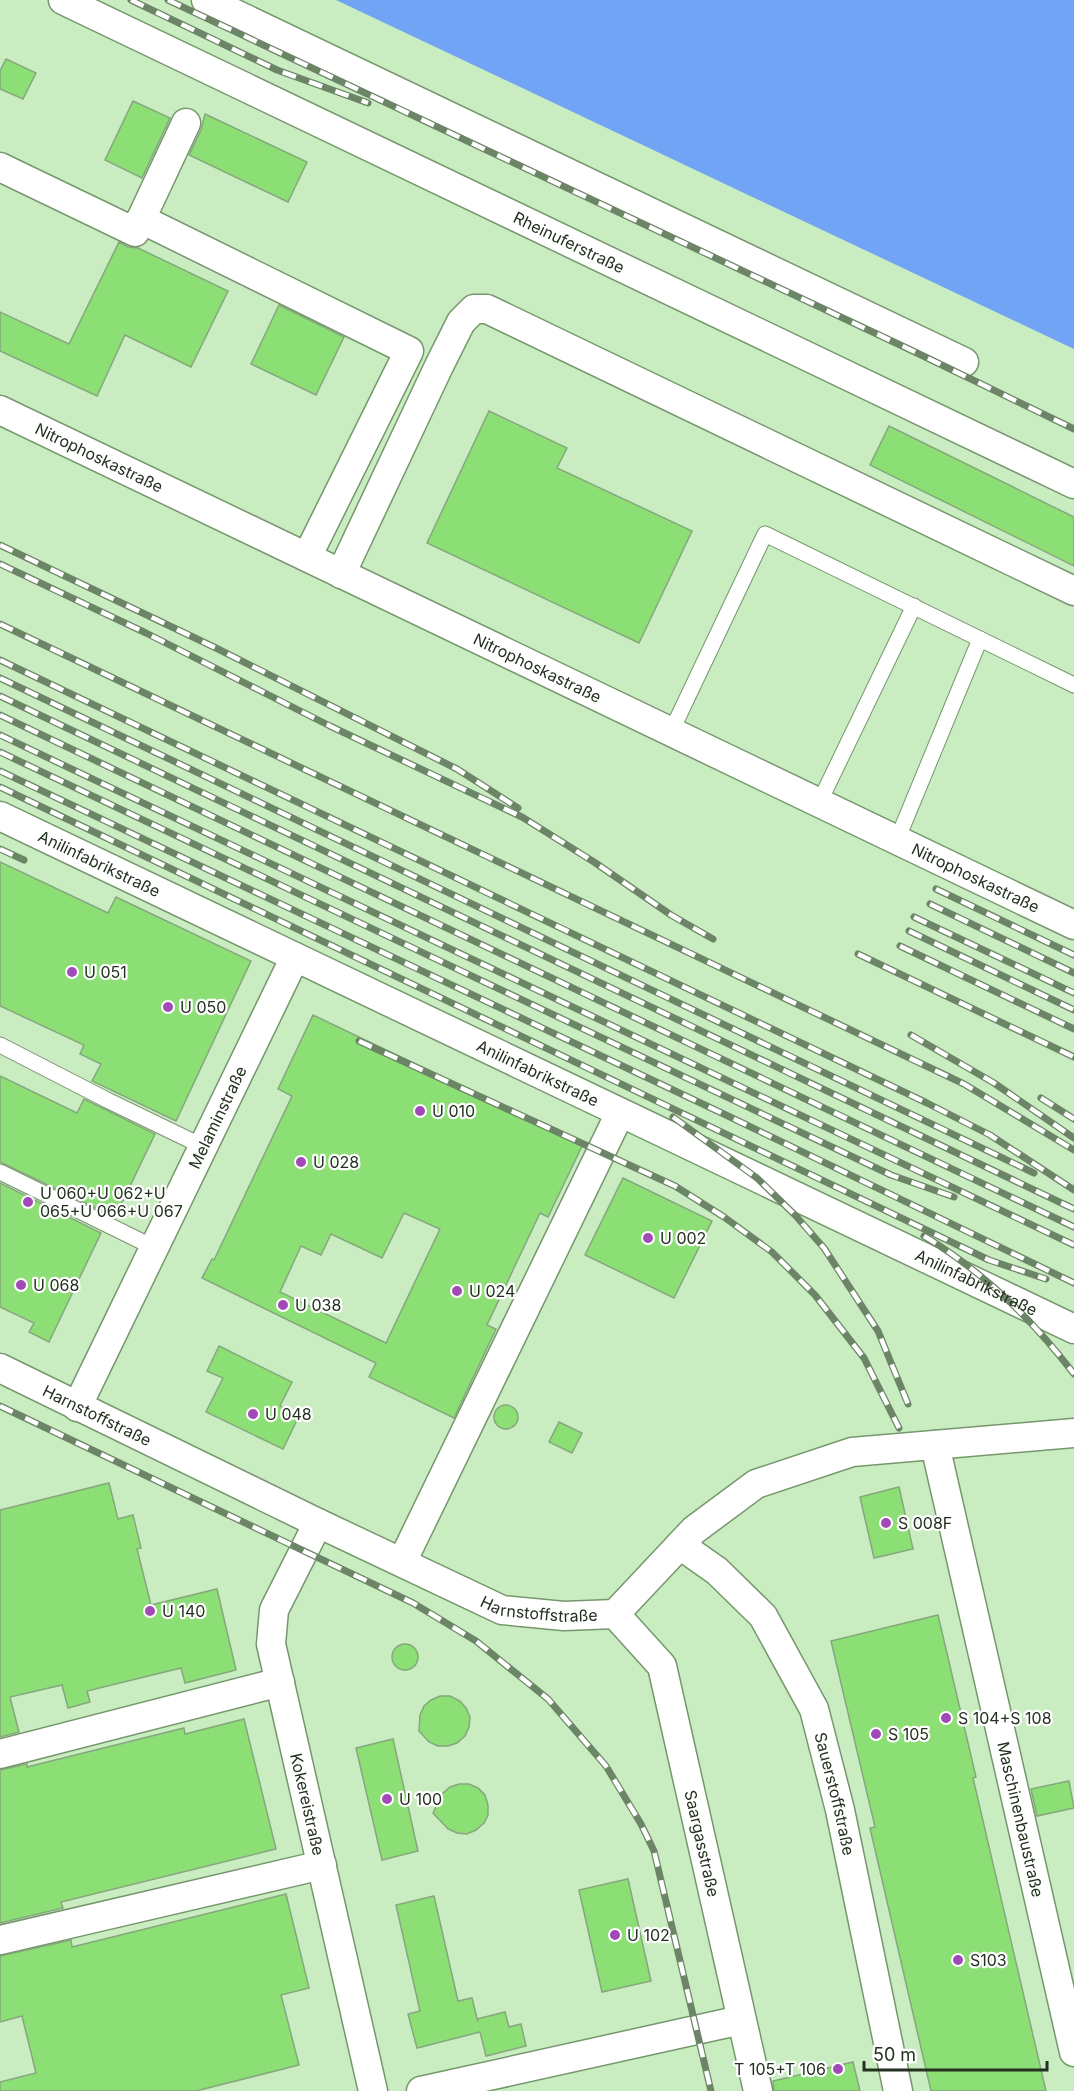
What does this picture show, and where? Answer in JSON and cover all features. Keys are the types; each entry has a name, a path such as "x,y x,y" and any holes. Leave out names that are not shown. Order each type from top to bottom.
{"street":[{"name":"Rheinuferstraße","path":"63,0 1074,484"},
{"path":"206,0 964,362"},
{"path":"0,167 135,232 186,123"},
{"path":"141,219 439,366"},
{"path":"341,574 461,322 474,309 487,309 1074,591"},
{"path":"307,557 409,351"},
{"name":"Nitrophoskastraße","path":"0,410 1074,925"},
{"name":"Anilinfabrikstraße","path":"0,816 1074,1329"},
{"name":"Melaminstraße","path":"77,1407 295,957"},
{"path":"402,1562 620,1113"},
{"name":"Harnstoffstraße","path":"0,1368 502,1610 564,1616 615,1614 694,1530 756,1484 852,1452 1074,1433"},
{"name":"Maschinenbaustraße","path":"935,1445 1074,2052"},
{"name":"Kokereistraße","path":"318,1523 274,1610 271,1644 373,2091"},
{"name":"Sauerstoffstraße","path":"680,1545 717,1570 763,1616 814,1709 840,1810 898,2091"},
{"name":"Saargasstraße","path":"615,1614 662,1666 758,2091"},
{"path":"0,1754 280,1682"},
{"path":"0,1940 322,1865"},
{"path":"421,2091 741,2019"}],"lane":[{"path":"670,732 765,534 980,639 1072,678"},
{"path":"819,803 914,606"},
{"path":"897,840 980,639"},
{"path":"0,1045 204,1147"},
{"path":"0,1173 155,1248"}],"water":[{"path":"336,0 1074,0 1074,349"}],"building":[{"path":"6,59 36,73 23,99 0,89 0,71"},
{"path":"133,101 170,118 142,178 105,160"},
{"path":"205,114 307,162 288,202 189,155 201,130"},
{"path":"119,242 128,247 138,248 228,291 191,367 125,335 97,396 0,351 0,312 69,344"},
{"path":"279,305 344,337 316,395 251,364"},
{"path":"489,411 567,448 557,468 692,531 639,643 427,543"},
{"path":"889,426 1074,517 1074,566 870,465"},
{"path":"0,862 108,913 116,897 251,961 176,1121 92,1081 101,1064 80,1054 84,1045 0,1006"},
{"path":"313,1015 583,1144 548,1217 540,1213 487,1325 496,1329 454,1418 369,1377 376,1363 202,1278 212,1259 214,1260 292,1096 278,1089","holes":["404,1213 440,1229 386,1343 280,1292 301,1246 321,1255 331,1234 382,1258"]},
{"name":"U 060+U 062+U 065+U 066+U 067","path":"0,1076 77,1113 84,1099 155,1134 118,1211 113,1209 110,1215 0,1162"},
{"name":"U 002","path":"623,1178 712,1221 674,1298 585,1255"},
{"path":"0,1183 101,1233 49,1342 29,1332 34,1323 0,1307"},
{"path":"219,1346 292,1382 280,1406 299,1416 283,1449 206,1412 223,1378 207,1371"},
{"path":"506,1405 511,1406 517,1412 517,1422 511,1428 506,1429 501,1428 495,1422 494,1417 495,1412 501,1406"},
{"path":"559,1422 582,1433 572,1453 549,1442"},
{"name":"U 140","path":"109,1483 118,1519 133,1515 141,1548 137,1549 151,1605 217,1589 236,1670 185,1683 181,1668 87,1691 90,1702 68,1708 62,1685 10,1697 19,1732 0,1737 0,1510"},
{"name":"S 008F","path":"899,1487 913,1549 874,1558 860,1497"},
{"name":"S103","path":"938,1615 976,1777 973,1778 1046,2091 931,2091 870,1828 875,1827 831,1641"},
{"path":"405,1644 414,1648 418,1657 414,1666 405,1670 396,1666 392,1657 396,1648"},
{"path":"440,1696 450,1696 460,1701 470,1717 465,1736 457,1743 448,1746 438,1746 429,1742 419,1731 420,1715 424,1706"},
{"path":"244,1719 276,1849 61,1902 63,1908 0,1923 0,1770 27,1764 27,1767 184,1728 185,1734"},
{"name":"U 100","path":"393,1739 418,1851 382,1860 356,1748"},
{"path":"1069,1781 1074,1808 1037,1816 1031,1789"},
{"path":"469,1784 478,1788 485,1795 488,1805 488,1815 484,1823 467,1834 448,1829 433,1813 442,1794 450,1787"},
{"name":"U 102","path":"628,1879 651,1981 602,1992 579,1890"},
{"path":"286,1894 309,1988 281,1995 299,2065 196,2091 0,2091 0,2082 36,2073 22,2016 0,2022 0,1956 71,1940 72,1947"},
{"path":"434,1896 458,2001 472,1998 477,2019 505,2012 509,2027 521,2024 526,2046 486,2056 480,2032 417,2048 408,2014 420,2011 396,1905"},
{"name":"T 105+T 106","path":"853,2062 860,2091 774,2091 773,2081"}],"railway":[{"path":"131,0 277,70 368,103"},
{"path":"168,0 1074,429"},
{"path":"0,545 216,648 457,769 518,808"},
{"path":"0,564 146,633 330,726 522,817 594,862 671,915 713,939"},
{"path":"0,624 964,1084 1074,1150"},
{"path":"0,660 927,1103 990,1135 1074,1190"},
{"path":"0,678 1034,1173"},
{"path":"0,696 1074,1209"},
{"path":"0,715 1074,1227"},
{"path":"0,735 1074,1245"},
{"path":"0,752 891,1175 954,1197"},
{"path":"0,771 728,1116 1074,1283"},
{"path":"0,787 989,1260 1046,1279"},
{"path":"0,849 24,860"},
{"path":"936,889 1074,955"},
{"path":"930,904 1074,973"},
{"path":"914,917 1074,993"},
{"path":"909,931 1074,1010"},
{"path":"900,946 1074,1029"},
{"path":"858,954 1074,1057"},
{"path":"911,1035 994,1083 1074,1138"},
{"path":"359,1041 675,1186 724,1217 772,1252 815,1295 864,1358 899,1428"},
{"path":"1041,1098 1074,1119"},
{"path":"673,1117 757,1178 795,1215 824,1248 878,1331 908,1404"},
{"path":"924,1236 966,1265 1005,1298 1024,1316 1074,1374"},
{"path":"0,1406 413,1603 476,1641 548,1699 606,1766 641,1824 654,1851 711,2091"}],"place":[{"name":"U 051","path":"72,972"},
{"name":"U 050","path":"168,1007"},
{"name":"U 010","path":"420,1111"},
{"name":"U 028","path":"301,1162"},
{"name":"U 060+U 062+U 065+U 066+U 067","path":"28,1202"},
{"name":"U 002","path":"648,1238"},
{"name":"U 068","path":"21,1285"},
{"name":"U 024","path":"457,1291"},
{"name":"U 038","path":"283,1305"},
{"name":"U 048","path":"253,1414"},
{"name":"S 008F","path":"886,1523"},
{"name":"U 140","path":"150,1611"},
{"name":"S 104+S 108","path":"946,1718"},
{"name":"S 105","path":"876,1734"},
{"name":"U 100","path":"387,1799"},
{"name":"U 102","path":"615,1935"},
{"name":"S103","path":"958,1960"},
{"name":"T 105+T 106","path":"838,2069"}]}
